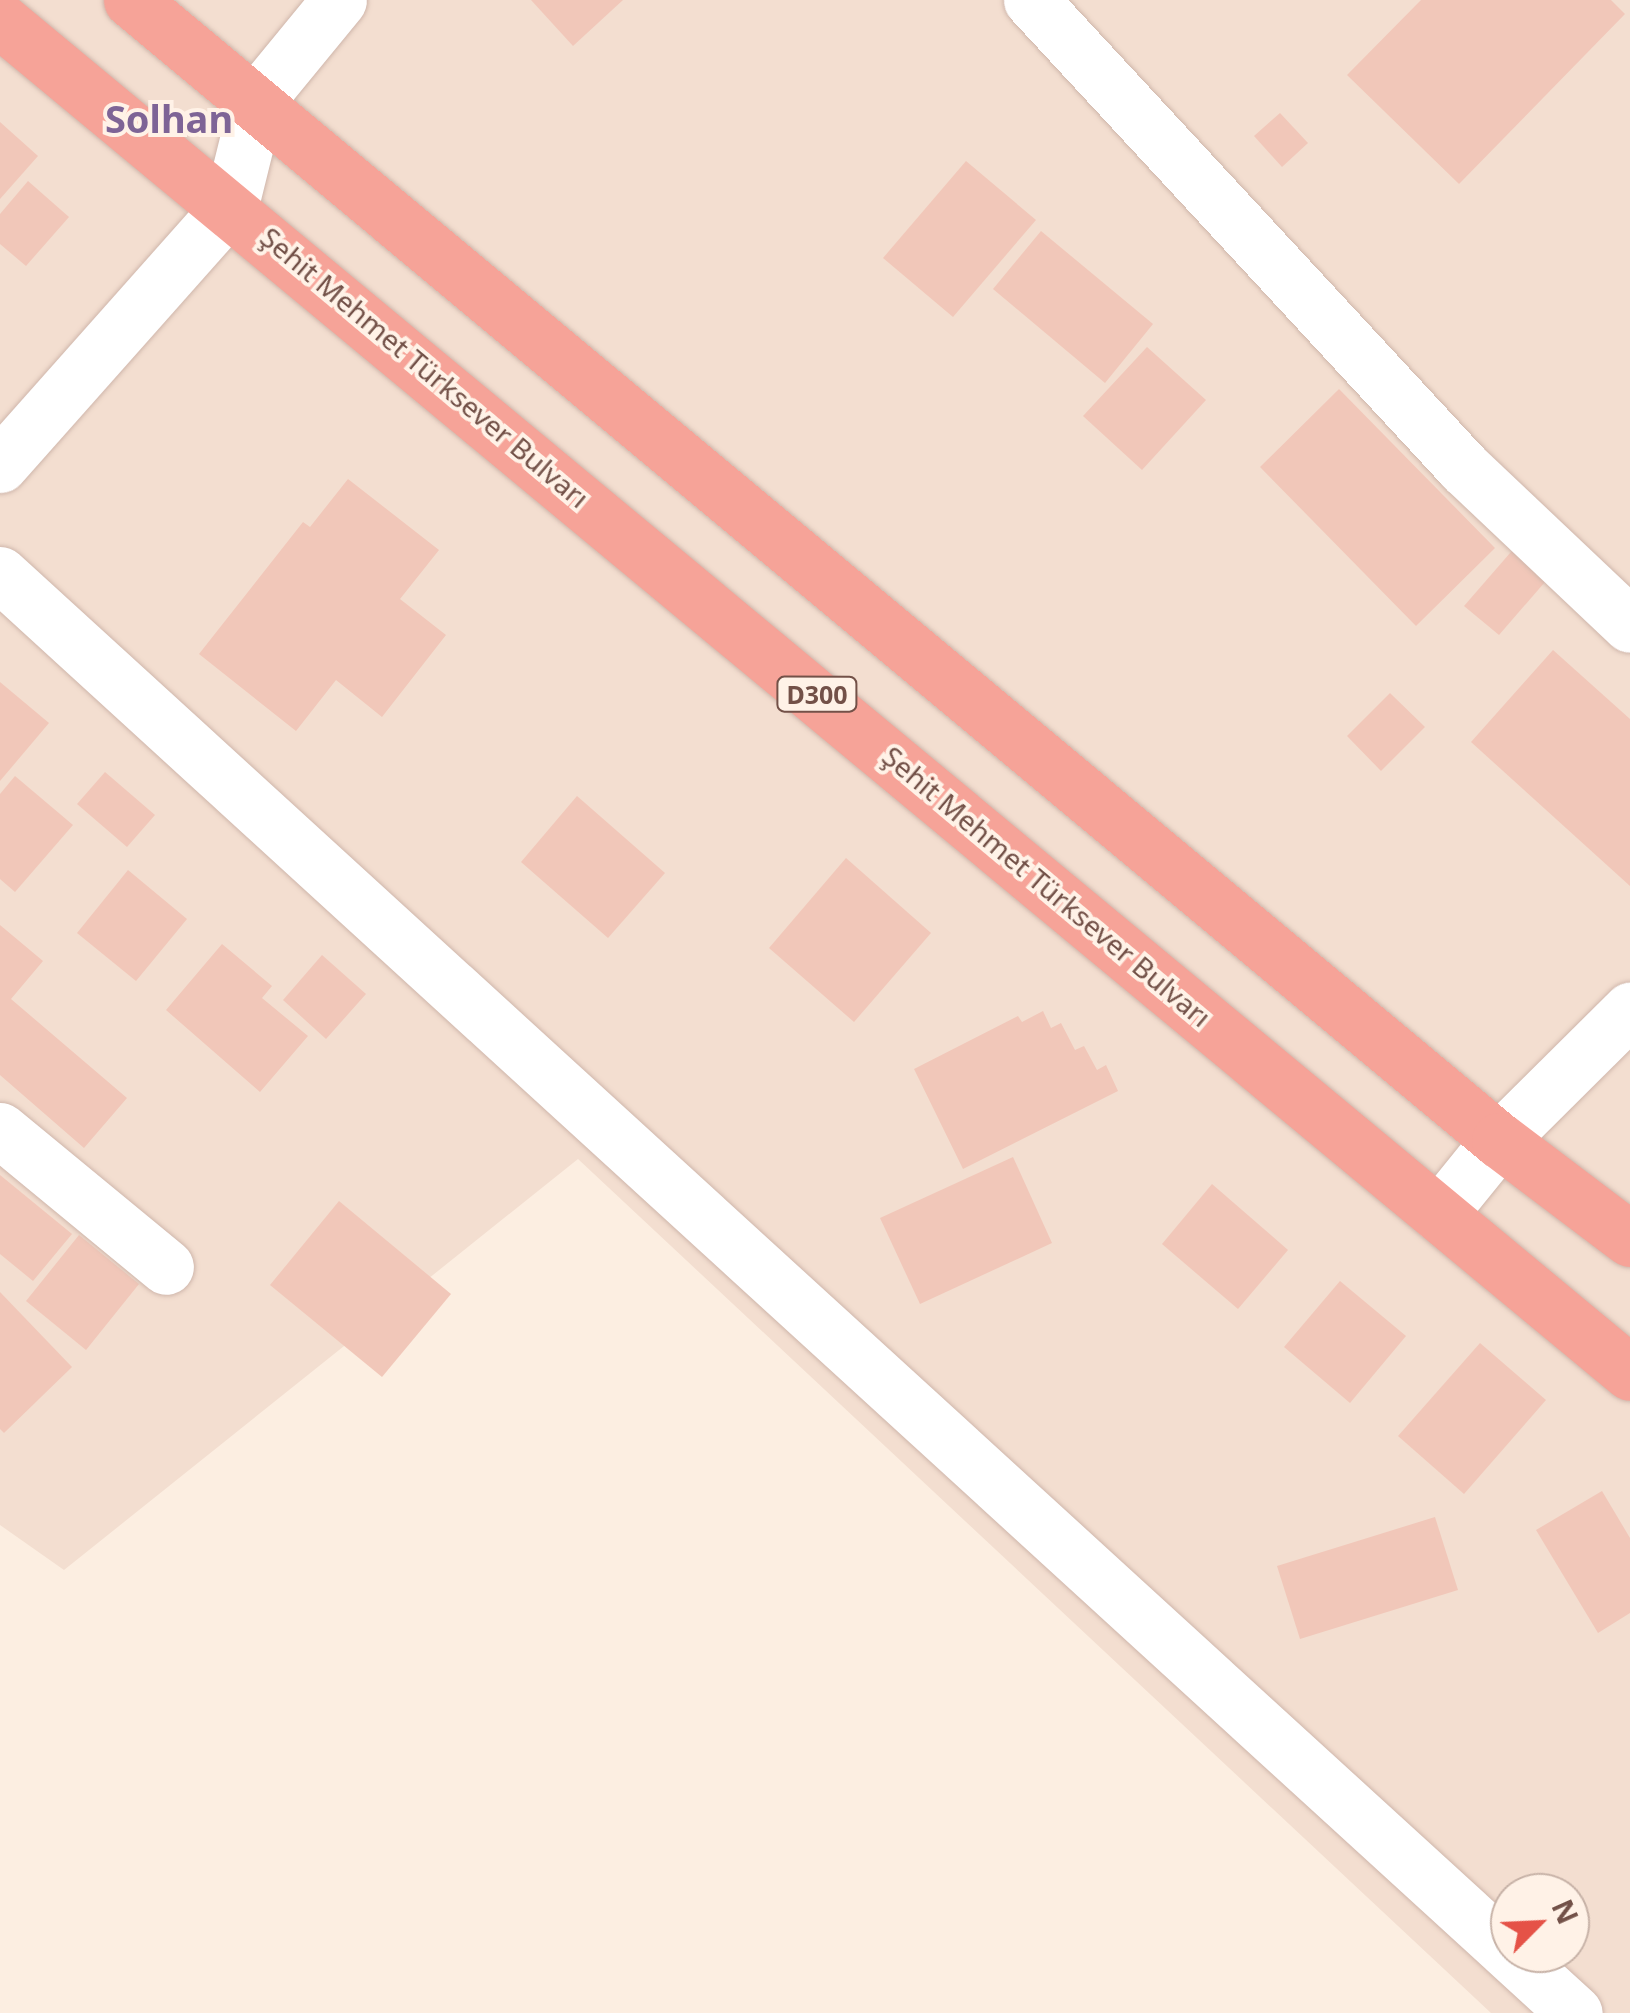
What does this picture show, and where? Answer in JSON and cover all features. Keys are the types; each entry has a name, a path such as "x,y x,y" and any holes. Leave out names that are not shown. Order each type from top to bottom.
{"highway":[{"path":"131,0 257,100 1500,1140 1630,1239"},
{"name":"Şehit Mehmet Türksever Bulvarı","path":"0,20 230,205 1630,1373"}],"street":[{"path":"0,464 230,205 257,100 339,0"},
{"path":"1031,0 1464,468 1630,624"},
{"path":"0,574 1575,2013"},
{"path":"1439,1214 1500,1140 1630,1010"},
{"path":"0,1130 166,1267"}],"shaded area":[{"path":"0,0 1630,0 1630,2013 1491,2013 578,1159 64,1570 0,1525"}],"building":[{"path":"531,0 623,0 573,46"},
{"path":"1421,0 1611,0 1625,14 1459,184 1347,75"},
{"path":"1280,113 1308,143 1282,167 1254,136"},
{"path":"0,122 38,156 0,199"},
{"path":"966,161 1036,220 953,317 883,258"},
{"path":"28,181 69,217 26,266 0,244 0,214"},
{"path":"1041,231 1153,324 1105,383 993,289"},
{"path":"1147,347 1206,400 1142,470 1083,416"},
{"path":"1339,389 1495,548 1416,626 1260,467"},
{"path":"348,479 439,550 400,599 446,635 382,717 336,680 296,731 199,654 303,522 310,527"},
{"path":"1517,545 1551,575 1499,635 1464,606"},
{"path":"1553,650 1630,719 1630,886 1471,742"},
{"path":"0,682 49,723 0,781"},
{"path":"1390,693 1425,727 1381,771 1347,736"},
{"path":"105,772 155,815 127,847 77,804"},
{"path":"15,776 73,825 15,892 0,879 0,794"},
{"path":"577,796 665,873 608,938 521,862"},
{"path":"846,858 931,933 854,1022 769,948"},
{"path":"128,870 187,919 136,981 77,933"},
{"path":"0,925 43,961 11,999 127,1098 84,1148 0,1075"},
{"path":"222,944 272,986 262,998 308,1036 260,1092 166,1010"},
{"path":"322,955 366,994 326,1039 283,1000"},
{"path":"1043,1011 1051,1028 1061,1023 1075,1050 1084,1046 1097,1070 1106,1065 1118,1091 963,1169 914,1069 1018,1016 1022,1022"},
{"path":"1013,1157 1052,1243 920,1304 880,1218"},
{"path":"0,1175 72,1234 33,1281 0,1254"},
{"path":"1212,1184 1288,1250 1238,1309 1162,1244"},
{"path":"339,1201 451,1294 382,1377 270,1285"},
{"path":"79,1235 139,1284 86,1350 26,1301"},
{"path":"1340,1281 1406,1336 1350,1403 1284,1347"},
{"path":"0,1292 72,1367 4,1433 0,1429"},
{"path":"1480,1343 1546,1400 1464,1494 1398,1436"},
{"path":"1602,1491 1630,1538 1630,1613 1598,1633 1536,1530"},
{"path":"1435,1517 1458,1590 1300,1639 1277,1566"}],"district":[{"name":"Solhan","path":"169,119"}]}
